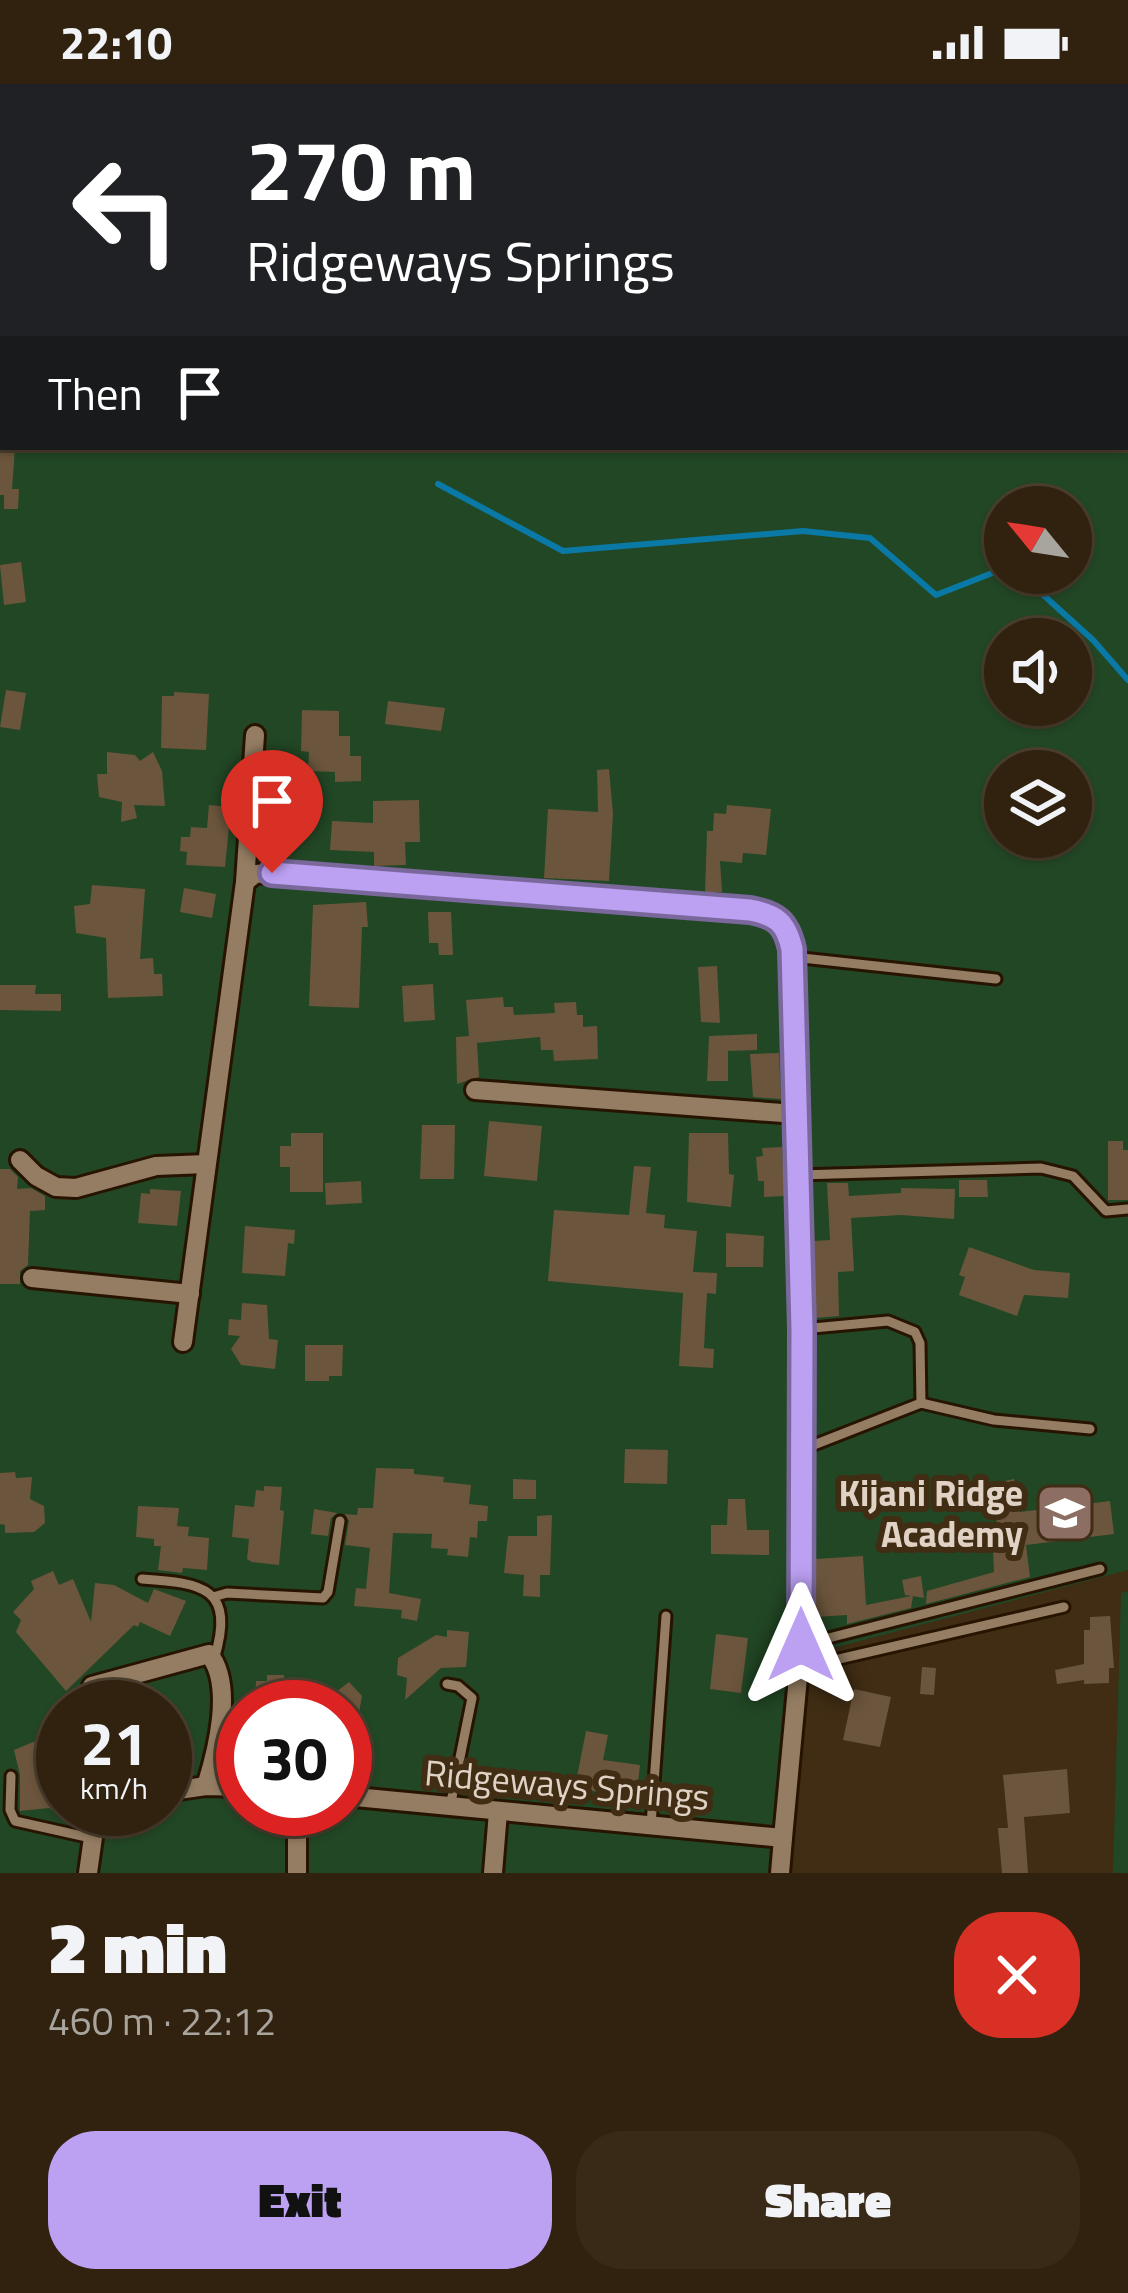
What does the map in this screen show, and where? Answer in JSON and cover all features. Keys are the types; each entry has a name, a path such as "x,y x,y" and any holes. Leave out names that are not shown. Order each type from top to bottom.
{"street":[{"path":"183,1342 245,882 255,734"},
{"path":"245,882 255,874 272,873 750,910 772,915 788,933 802,1329 801,1645 780,1873"},
{"path":"475,1090 796,1114"},
{"path":"20,1160 56,1187 76,1188 156,1166 206,1164"},
{"path":"32,1278 190,1294"},
{"path":"109,1680 200,1654 214,1660 221,1736 206,1786"},
{"path":"192,1788 216,1786"},
{"name":"Ridgeways Springs","path":"372,1799 783,1838"},
{"path":"493,1873 498,1813"},
{"path":"297,1836 297,1873"},
{"path":"88,1873 92,1838"}],"lane":[{"path":"792,957 996,979"},
{"path":"799,1175 1041,1168 1073,1176 1106,1211 1128,1209"},
{"path":"802,1329 888,1321 915,1332 920,1342 921,1403"},
{"path":"801,1450 921,1403 994,1420 1090,1429"},
{"path":"213,1597 227,1593 323,1598 328,1592 340,1520"},
{"path":"801,1645 1100,1569"},
{"path":"142,1579 192,1582 213,1597 221,1616 214,1660"},
{"path":"800,1668 1064,1607"},
{"path":"651,1825 666,1616"},
{"path":"447,1684 458,1686 472,1698 450,1808"},
{"path":"11,1776 10,1810 15,1821 92,1838"}],"green space":[{"path":"0,450 1128,450 1128,1570 811,1654 779,1873 0,1873"},
{"path":"1128,1591 1128,1873 1113,1873 1121,1593"}],"building":[{"path":"0,450 15,450 12,489 19,489 18,509 4,509 4,495 0,495"},
{"path":"21,562 26,602 4,605 0,565"},
{"path":"6,690 26,693 20,730 0,727"},
{"path":"174,692 209,694 206,750 161,748 162,696 174,696"},
{"path":"388,701 445,708 441,731 385,724"},
{"path":"302,710 339,711 339,736 350,736 350,756 361,756 361,781 335,782 335,772 308,771 309,752 301,751"},
{"path":"107,752 135,755 140,761 153,752 162,771 165,806 134,805 137,818 121,822 122,802 99,797 97,774 107,774"},
{"path":"609,769 613,813 609,881 544,878 548,809 598,812 597,770"},
{"path":"287,799 288,818 271,819 270,800"},
{"path":"419,800 420,842 405,842 406,865 374,866 374,852 330,850 332,821 373,823 373,801"},
{"path":"209,805 231,807 225,867 186,865 181,837 190,837 191,827 207,828"},
{"path":"727,805 771,809 766,855 743,853 742,863 720,861 722,892 705,893 707,831 713,831 714,813 726,814"},
{"path":"92,885 145,889 140,959 153,958 154,974 162,974 163,996 108,998 106,938 76,933 74,906 90,904"},
{"path":"184,888 216,894 212,918 180,912"},
{"path":"366,902 368,927 362,927 359,1008 309,1006 313,905"},
{"path":"428,912 451,912 453,955 439,955 438,943 429,943"},
{"path":"717,966 720,1023 701,1022 698,967"},
{"path":"433,984 435,1020 404,1022 402,986"},
{"path":"0,985 36,985 35,994 61,994 61,1011 0,1010"},
{"path":"503,997 504,1007 513,1007 514,1015 555,1013 554,1003 576,1002 583,1027 597,1026 598,1059 554,1061 553,1050 541,1050 540,1037 477,1043 479,1077 457,1084 456,1037 469,1036 466,1000"},
{"path":"757,1034 757,1050 728,1051 728,1081 707,1081 709,1036"},
{"path":"779,1053 781,1099 753,1097 750,1054"},
{"path":"489,1121 542,1126 537,1181 484,1176"},
{"path":"422,1125 455,1125 454,1179 420,1179"},
{"path":"291,1133 323,1133 323,1192 290,1192 290,1167 280,1167 280,1146 291,1146"},
{"path":"689,1133 728,1133 729,1174 734,1175 731,1207 687,1202"},
{"path":"1108,1141 1123,1141 1123,1150 1128,1150 1128,1200 1108,1200"},
{"path":"782,1147 785,1196 764,1197 756,1157 763,1156 762,1148"},
{"path":"634,1166 651,1167 646,1213 665,1215 664,1228 697,1231 693,1272 717,1273 716,1294 707,1293 704,1348 714,1349 713,1368 679,1366 683,1293 548,1281 554,1210 629,1215"},
{"path":"0,1169 10,1169 18,1177 17,1189 31,1188 45,1196 45,1210 30,1211 28,1265 20,1271 20,1284 0,1284"},
{"path":"959,1180 987,1180 988,1197 959,1197"},
{"path":"361,1181 362,1203 326,1205 325,1183"},
{"path":"827,1183 848,1183 849,1196 901,1193 901,1188 955,1189 954,1219 851,1218 854,1271 838,1272 839,1316 815,1318 813,1241 830,1240"},
{"path":"150,1189 181,1191 177,1226 138,1223 141,1193 150,1194"},
{"path":"245,1226 295,1230 294,1244 288,1243 285,1276 242,1273"},
{"path":"726,1233 764,1236 763,1267 726,1267"},
{"path":"969,1247 1034,1270 1070,1273 1068,1298 1024,1295 1017,1316 959,1295 965,1277 959,1275"},
{"path":"242,1303 267,1305 269,1339 278,1340 275,1369 241,1365 231,1349 240,1336 228,1335 229,1319 241,1320"},
{"path":"305,1345 343,1345 342,1376 305,1381"},
{"path":"625,1449 668,1450 667,1484 624,1483"},
{"path":"376,1468 414,1469 414,1474 471,1485 469,1504 488,1506 487,1521 478,1521 477,1538 470,1537 468,1557 431,1548 432,1534 393,1533 389,1593 421,1599 417,1621 401,1618 402,1610 354,1606 356,1588 366,1589 370,1548 345,1545 349,1521 345,1514 373,1508"},
{"path":"15,1472 16,1478 32,1477 30,1499 44,1506 45,1523 34,1532 5,1533 5,1525 0,1524 0,1473"},
{"path":"513,1479 536,1480 536,1499 513,1499"},
{"path":"1014,1479 1020,1512 1110,1501 1114,1534 1026,1545 1030,1577 926,1604 927,1591 994,1572 992,1526 997,1525 996,1515 1002,1515 996,1483"},
{"path":"264,1486 282,1487 279,1565 252,1562 247,1559 249,1539 232,1537 235,1505 254,1507 256,1490 264,1491"},
{"path":"728,1499 745,1499 747,1530 769,1530 769,1555 711,1554 711,1525 727,1525"},
{"path":"138,1506 179,1508 177,1526 189,1527 188,1536 209,1538 207,1570 158,1570 161,1546 154,1546 154,1539 136,1537"},
{"path":"314,1509 337,1513 331,1518 328,1536 311,1534"},
{"path":"552,1515 550,1575 540,1575 540,1597 523,1596 524,1575 504,1573 508,1536 537,1536 537,1516"},
{"path":"863,1556 866,1605 911,1596 905,1595 902,1580 921,1576 924,1598 913,1596 911,1608 847,1624 847,1615 815,1617 815,1559"},
{"path":"53,1571 59,1585 73,1579 91,1622 95,1583 114,1585 148,1603 154,1589 186,1601 170,1636 140,1622 77,1680 57,1680 16,1632 21,1620 13,1612 34,1589 31,1581"},
{"path":"1110,1616 1114,1668 1109,1668 1109,1683 1057,1684 1055,1670 1084,1664 1084,1630 1090,1630 1090,1617"},
{"path":"447,1630 469,1632 466,1667 441,1668 405,1700 407,1678 397,1675 398,1658 436,1635 447,1637"},
{"path":"716,1634 748,1638 741,1693 710,1689"},
{"path":"922,1667 936,1668 934,1695 920,1694"},
{"path":"854,1689 891,1697 880,1747 843,1740"},
{"path":"586,1731 608,1735 603,1760 640,1765 636,1801 602,1797 603,1793 575,1787"},
{"path":"36,1741 36,1809 20,1811 14,1750"},
{"path":"1067,1769 1070,1813 1024,1817 1028,1873 1002,1873 998,1828 1008,1828 1003,1775"}],"waterway":[{"path":"438,484 563,551 803,531 870,538 936,595 984,576"},
{"path":"1042,594 1128,680"}],"place":[{"name":"Kijani Ridge Academy","path":"1065,1513"}],"route":[{"path":"272,873 750,910 782,922 792,949 799,1175 801,1645"}]}
